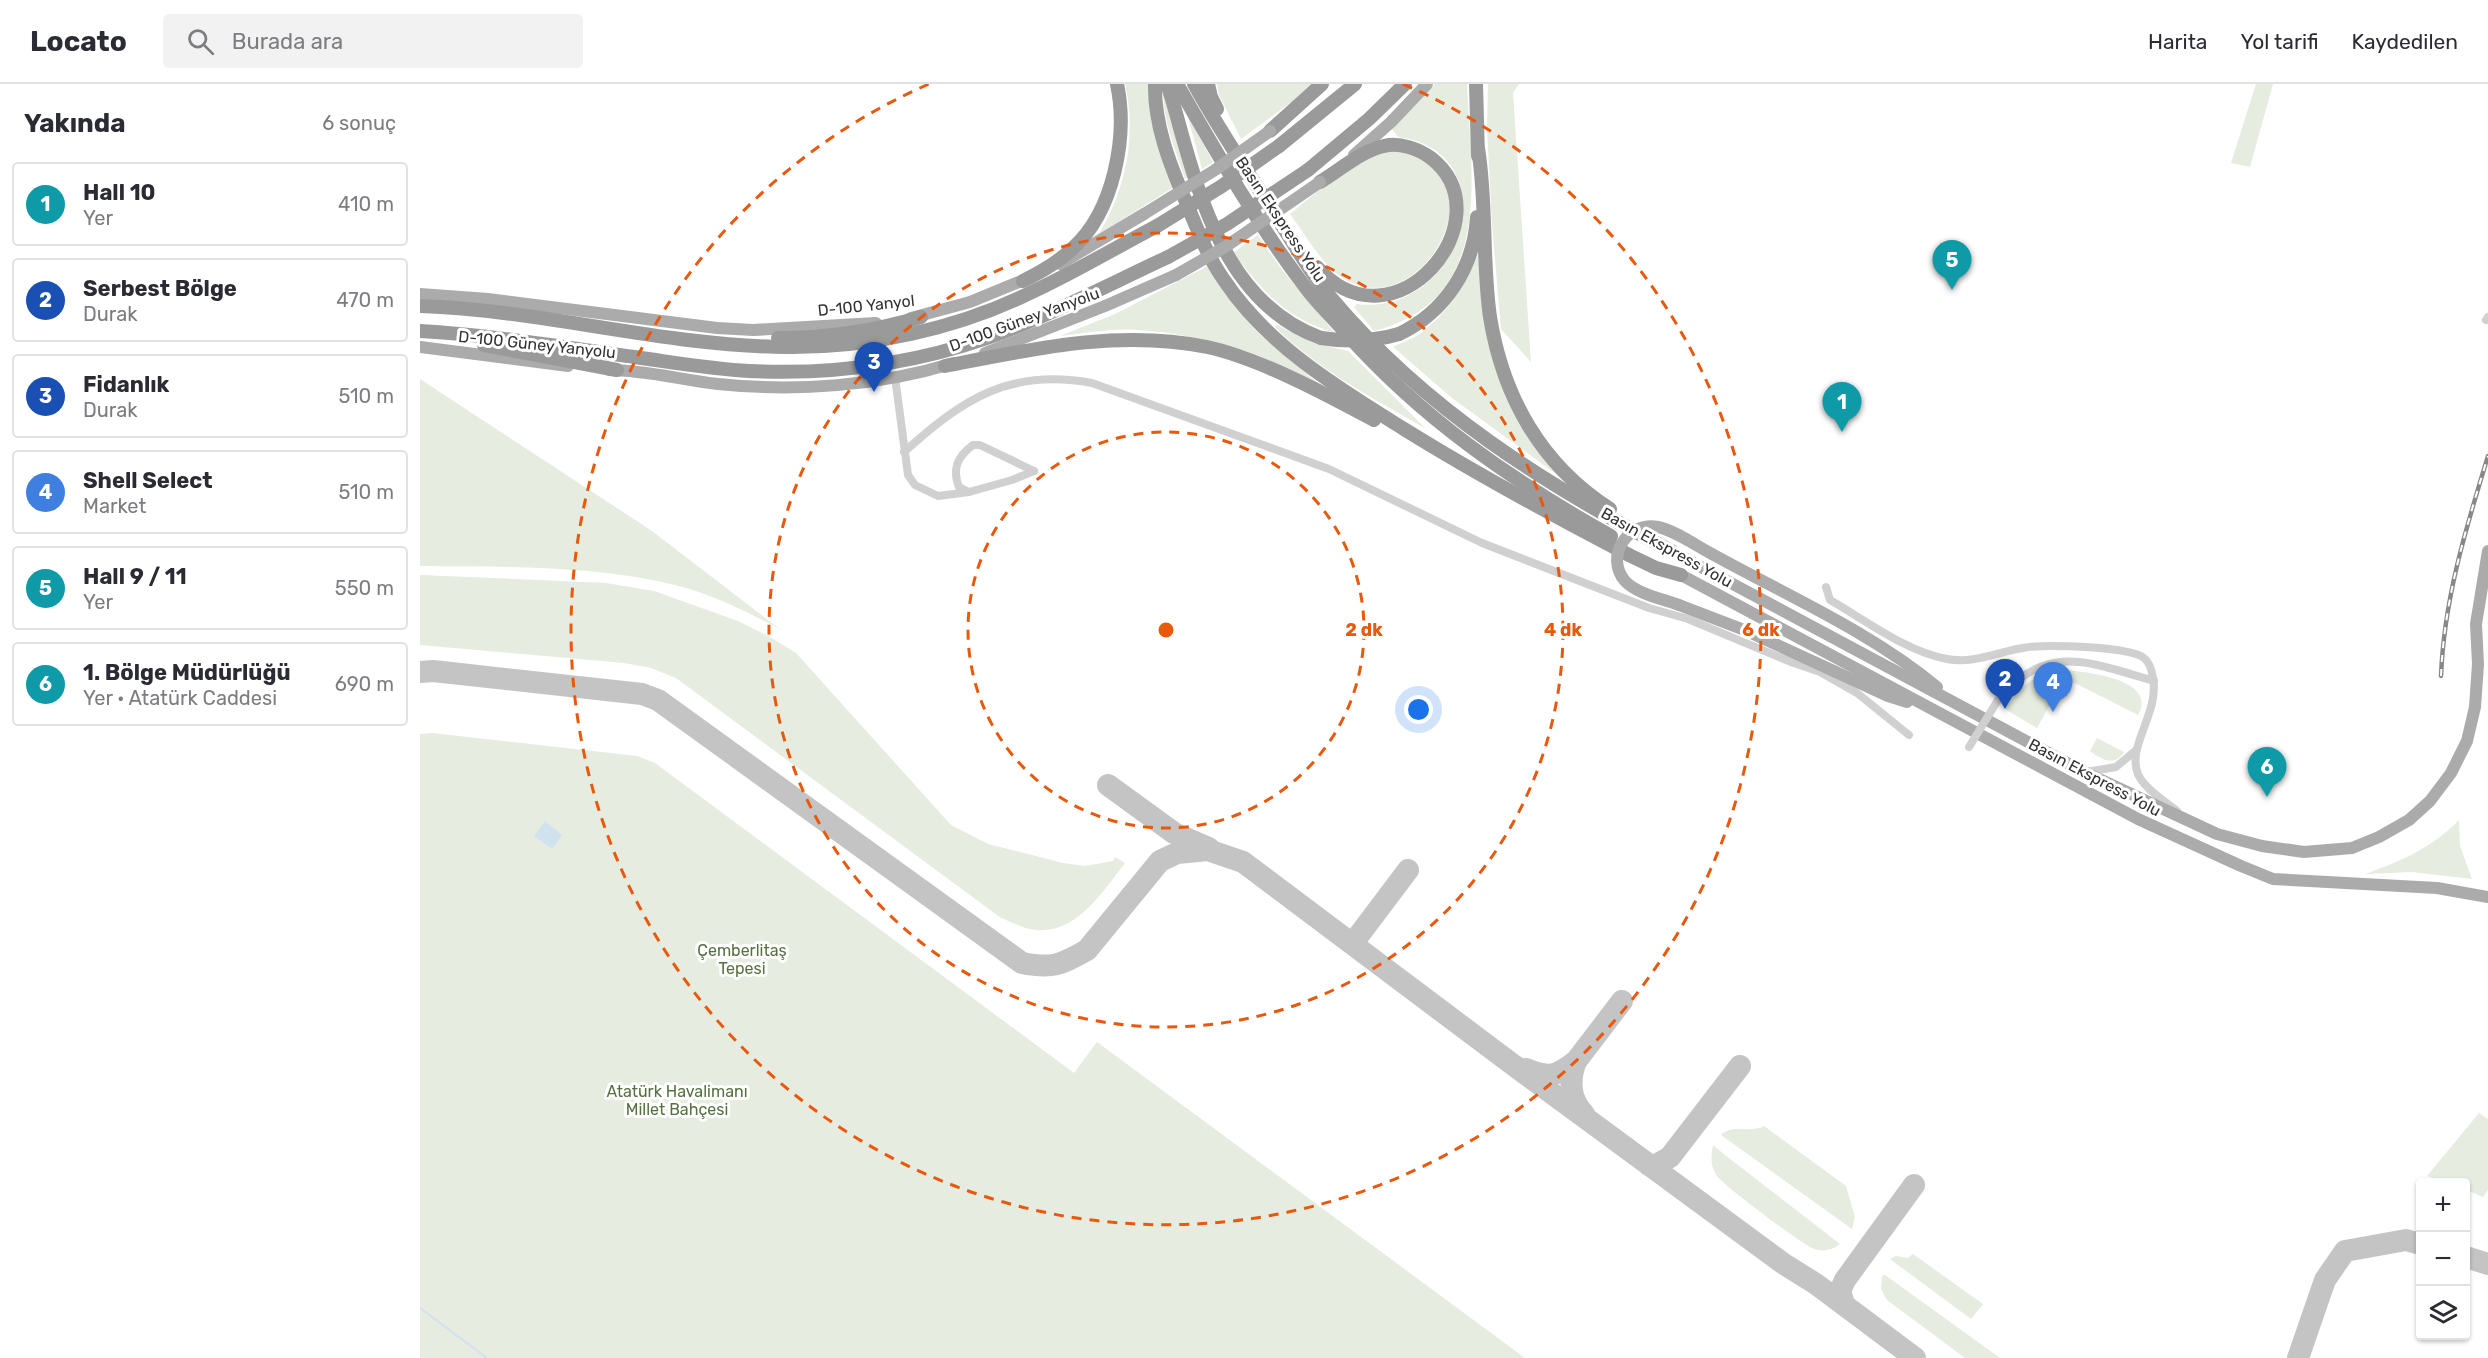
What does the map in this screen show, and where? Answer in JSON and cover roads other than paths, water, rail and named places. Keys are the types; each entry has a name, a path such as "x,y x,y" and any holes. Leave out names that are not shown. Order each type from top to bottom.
{"highway":[{"path":"1023,281 1042,271 1074,248 1084,237 1102,205 1114,170 1121,132 1117,84"},
{"path":"1167,84 1202,197 1226,255 1241,277 1272,311 1296,327 1321,338 1346,341 1371,341 1399,334 1424,320 1439,305 1466,267 1477,227 1476,84"},
{"name":"Basın Ekspress Yolu","path":"1177,84 1278,249 1324,310 1385,376 1429,414 1500,469 1596,528 1681,575"},
{"name":"Basın Ekspress Yolu","path":"1194,84 1219,130 1317,280 1332,300 1385,356 1433,400 1529,470 1597,512 1673,552"},
{"path":"1209,84 1211,97 1232,147"},
{"path":"1270,131 1322,84"},
{"path":"420,306 492,311 710,342 779,347 823,346 885,338 940,326 1031,293 1157,226 1222,186 1279,146 1356,84"},
{"path":"420,334 528,342 725,370 780,372 854,369 909,359 989,337 1168,257 1245,213 1308,170 1369,119 1405,84"},
{"path":"1154,90 1162,134 1178,184 1206,248 1224,280 1262,325 1299,359 1363,404 1500,487 1656,568 1681,575"},
{"path":"1284,228 1330,281 1343,290 1364,296 1389,294 1414,284 1431,269 1448,244 1456,218 1454,187 1446,172 1438,164 1416,150 1395,145 1368,151 1320,182"},
{"path":"1478,148 1483,178 1490,316 1502,368 1515,404 1535,438 1561,470 1596,500 1673,552"},
{"path":"710,342 855,332 877,329 921,317"},
{"path":"420,334 617,370"},
{"path":"945,366 1067,344 1114,339 1154,340 1208,347 1249,361 1394,431 1428,444"}],"main road":[{"name":"D-100 Yanyol","path":"420,294 488,299 717,328 753,330 846,325 921,317 970,302 1023,281 1083,252 1215,170 1331,84"},
{"name":"D-100 Güney Yanyolu","path":"420,347 720,384 773,387 833,385 895,377 945,366 1002,348 1176,275 1225,247 1320,182 1384,128 1428,84"},
{"path":"1922,703 1907,702 1888,696 1747,631 1632,587 1618,568 1617,557 1620,546 1638,528 1654,526 1671,532 1890,652 1959,705"},
{"name":"Basın Ekspress Yolu","path":"1673,552 2084,772 2217,834 2262,846 2304,852 2352,848 2379,837 2421,812 2451,773 2467,741 2475,707 2478,664 2476,624 2488,551"},
{"name":"Basın Ekspress Yolu","path":"1681,575 2138,819 2273,879 2437,888 2488,897"}],"street":[{"path":"895,377 908,475 915,485 938,496 969,492 1012,480 1034,471 980,446 972,445 962,453 956,464 954,475 959,487 969,492"},
{"path":"904,452 962,404 998,388 1036,379 1055,378 1092,383 1329,469 1482,543 1649,608 1688,619 1820,672 1857,693 1909,735"},
{"path":"1826,586 1830,600 1913,648 1934,656 1969,660 2035,646 2122,650 2144,658 2151,669 2154,681 2153,704 2135,751 2135,764 2141,781 2184,817"},
{"path":"1968,747 2010,685 2025,673 2050,662 2090,664 2154,681"},
{"path":"2084,772 2116,767 2135,751"}],"water":[{"path":"545,821 562,835 552,849 534,836"}],"waterway":[{"path":"420,1308 487,1358"}],"railway":[{"path":"2441,676 2451,592 2464,537 2488,456"}],"place":[{"name":"Hall 9 / 11","path":"1952,290"},
{"name":"Fidanlık","path":"874,392"},
{"name":"Hall 10","path":"1842,432"},
{"name":"Serbest Bölge","path":"2005,709"},
{"name":"Shell Select","path":"2053,712"},
{"name":"1. Bölge Müdürlüğü","path":"2267,797"}],"park label":[{"name":"Çemberlitaş Tepesi","path":"742,959"},
{"name":"Atatürk Havalimanı Millet Bahçesi","path":"677,1100"}]}
